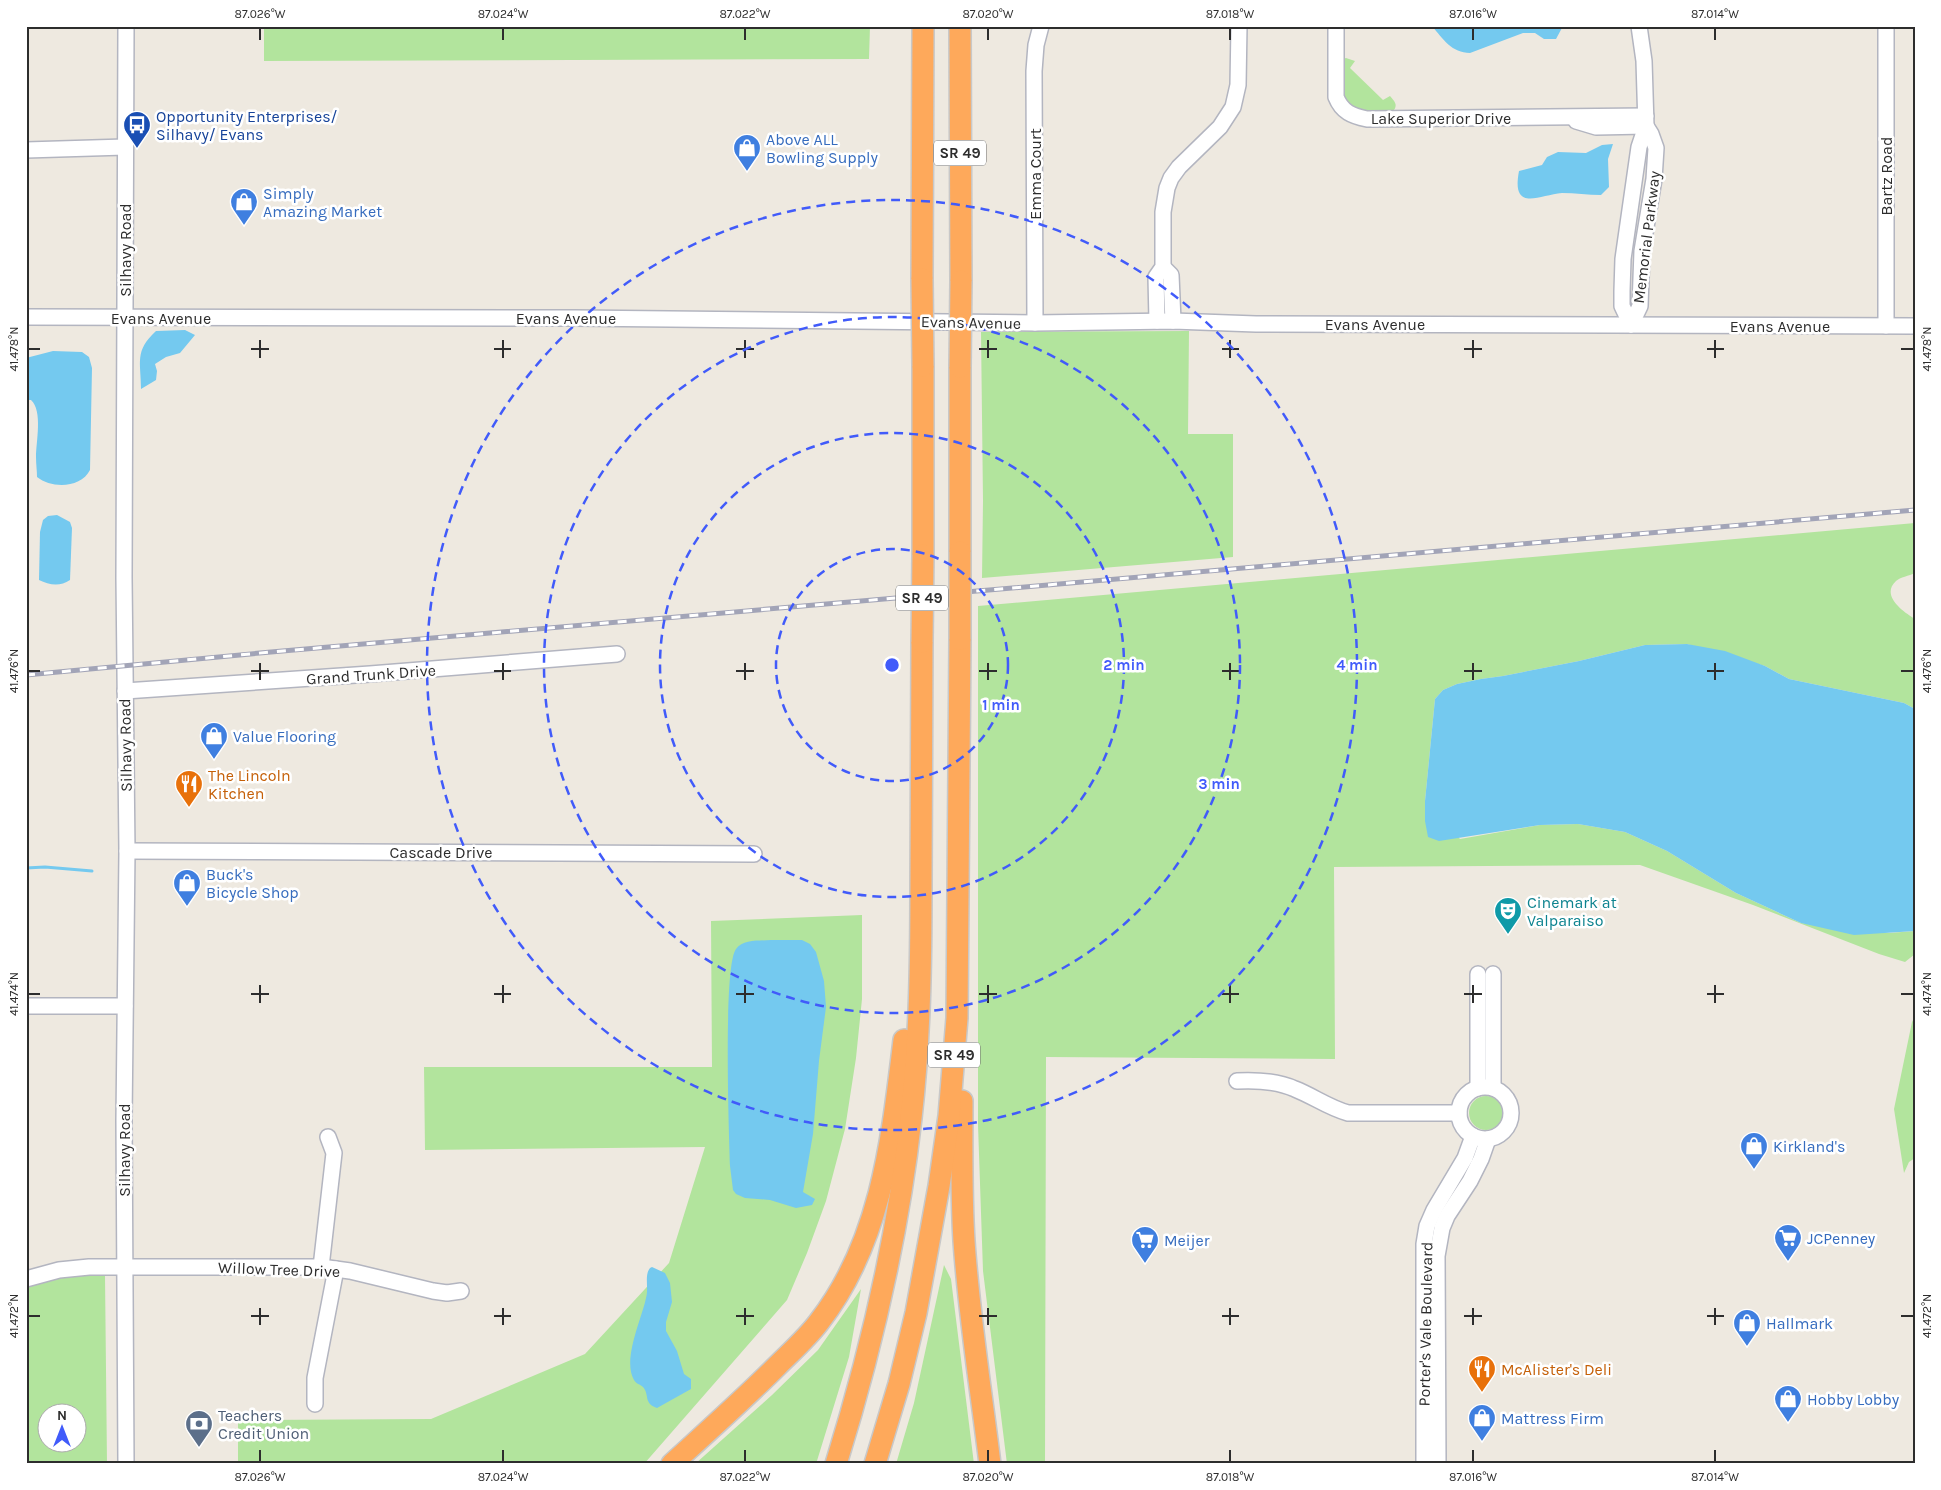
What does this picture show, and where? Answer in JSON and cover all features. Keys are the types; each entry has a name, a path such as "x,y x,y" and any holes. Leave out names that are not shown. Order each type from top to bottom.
{"highway":[{"name":"SR 49","path":"836,1464 866,1364 884,1288 901,1197 912,1116 917,1045 921,966 923,26"},
{"name":"SR 49","path":"875,1464 899,1384 929,1249 949,1116 957,1018 960,639 960,26"},
{"path":"672,1464 752,1391 819,1322 839,1292 862,1248 878,1203 889,1149 904,1039 912,950 921,886"},
{"path":"957,1018 962,1075 964,1241 970,1311 990,1464"}],"street":[{"name":"Silhavy Road","path":"126,26 126,1464"},
{"name":"Emma Court","path":"1035,323 1034,71 1036,46 1041,26"},
{"path":"1157,321 1156,277 1164,267 1163,212 1167,188 1179,167 1220,127 1233,107 1238,85 1239,26"},
{"name":"Lake Superior Drive","path":"1336,26 1336,97 1346,112 1355,117 1367,119 1566,118 1596,127 1646,121"},
{"name":"Memorial Parkway","path":"1631,325 1622,306 1623,259 1639,147 1646,121 1644,61 1640,26"},
{"name":"Bartz Road","path":"1886,26 1886,326"},
{"path":"26,150 125,147"},
{"path":"1164,267 1171,275 1173,321"},
{"name":"Evans Avenue","path":"26,317 555,318 1035,323 1173,321 1256,324 1915,326"},
{"name":"Grand Trunk Drive","path":"125,691 617,654"},
{"name":"Cascade Drive","path":"127,850 754,854"},
{"path":"1485,974 1486,1088"},
{"path":"26,1006 125,1006"},
{"path":"1237,1081 1254,1080 1287,1086 1348,1113 1459,1113"},
{"path":"1486,1088 1506,1097 1510,1104 1511,1113 1505,1130 1497,1136 1488,1139 1473,1136 1464,1127 1459,1113 1461,1103 1466,1096 1486,1088"},
{"name":"Porter's Vale Boulevard","path":"1424,1464 1424,1244 1427,1226 1434,1210 1465,1158 1473,1136"},
{"path":"315,1404 315,1378 329,1268 334,1153 328,1137"},
{"name":"Porter's Vale Boulevard","path":"1438,1464 1437,1256 1439,1241 1447,1216 1470,1181 1488,1139"},
{"name":"Willow Tree Drive","path":"26,1279 74,1268 125,1266 329,1268 433,1291 447,1293 461,1291"}],"green space":[{"path":"264,26 870,26 869,59 264,61"},
{"path":"1343,59 1355,61 1350,68 1383,100 1390,96 1396,104 1394,110 1391,112 1360,112 1343,100"},
{"path":"1189,331 1188,434 1233,434 1233,557 982,578 981,332"},
{"path":"1915,523 1915,573 1896,581 1891,592 1895,603 1915,619 1915,709 1904,703 1789,679 1765,666 1687,644 1645,645 1579,661 1457,684 1443,690 1435,699 1425,801 1460,839 1540,825 1578,824 1625,832 1667,851 1736,893 1801,923 1889,933 1915,931 1915,954 1905,962 1879,954 1753,905 1640,865 1334,867 1335,1059 1046,1057 1045,1464 1007,1464 983,1271 978,1125 978,606"},
{"path":"862,915 862,999 856,1058 845,1129 826,1201 807,1253 787,1300 644,1464 238,1464 238,1420 431,1419 585,1354 669,1263 705,1147 425,1150 424,1067 712,1067 711,921"},
{"path":"1915,1016 1915,1158 1909,1162 1904,1173 1894,1109 1912,1022"},
{"path":"1486,1096 1493,1097 1498,1101 1502,1106 1502,1120 1498,1125 1493,1129 1486,1130 1479,1129 1474,1125 1470,1120 1469,1113 1470,1106 1474,1101 1479,1097"},
{"path":"944,1265 951,1279 974,1464 896,1464 914,1403"},
{"path":"86,1275 105,1276 107,1464 26,1464 26,1287 58,1278"},
{"path":"861,1289 849,1357 816,1464 695,1464 772,1395 818,1350"}],"water":[{"path":"1432,26 1563,26 1556,39 1544,39 1535,33 1523,33 1470,53 1453,48"},
{"path":"1613,144 1608,159 1609,187 1601,195 1562,193 1529,198 1523,197 1519,192 1519,171 1542,165 1547,157 1558,152 1586,153 1602,145"},
{"path":"185,330 195,335 180,353 166,357 155,364 157,371 156,380 141,389 140,357 144,345 149,338 156,331"},
{"path":"53,351 82,352 89,357 92,368 90,470 80,480 66,485 50,484 37,477 37,411 31,400 26,400 26,358"},
{"path":"57,515 70,522 72,528 70,580 62,584 47,583 39,580 40,532 43,520 48,516"},
{"path":"1687,644 1725,651 1765,666 1789,679 1904,703 1915,709 1915,931 1854,935 1801,923 1736,893 1667,851 1625,832 1578,824 1540,825 1439,841 1428,837 1425,821 1425,801 1435,699 1443,690 1457,684 1579,661 1645,645"},
{"path":"802,940 810,944 816,952 824,981 826,1007 813,1134 803,1192 815,1199 812,1205 796,1208 770,1200 745,1198 736,1194 733,1190 730,1166 728,1017 732,962 736,949 739,946 752,941"},
{"path":"652,1267 665,1273 670,1283 672,1302 666,1322 666,1331 677,1351 684,1374 691,1379 691,1389 657,1408 650,1404 643,1387 634,1380 630,1362 634,1339 647,1294 647,1274"}],"waterway":[{"path":"26,868 45,867 92,871"}],"railway":[{"path":"26,675 271,652 1915,510"}],"place":[{"name":"Opportunity Enterprises/ Silhavy/ Evans","path":"137,149"},
{"name":"Above ALL Bowling Supply","path":"747,172"},
{"name":"Simply Amazing Market","path":"244,226"},
{"name":"Value Flooring","path":"214,760"},
{"name":"The Lincoln Kitchen","path":"189,808"},
{"name":"Buck's Bicycle Shop","path":"187,907"},
{"name":"Cinemark at Valparaiso","path":"1508,935"},
{"name":"Kirkland's","path":"1754,1170"},
{"name":"JCPenney","path":"1788,1262"},
{"name":"Meijer","path":"1145,1264"},
{"name":"Hallmark","path":"1747,1347"},
{"name":"McAlister's Deli","path":"1482,1393"},
{"name":"Hobby Lobby","path":"1788,1423"},
{"name":"Mattress Firm","path":"1482,1442"},
{"name":"Teachers Credit Union","path":"199,1448"}]}
